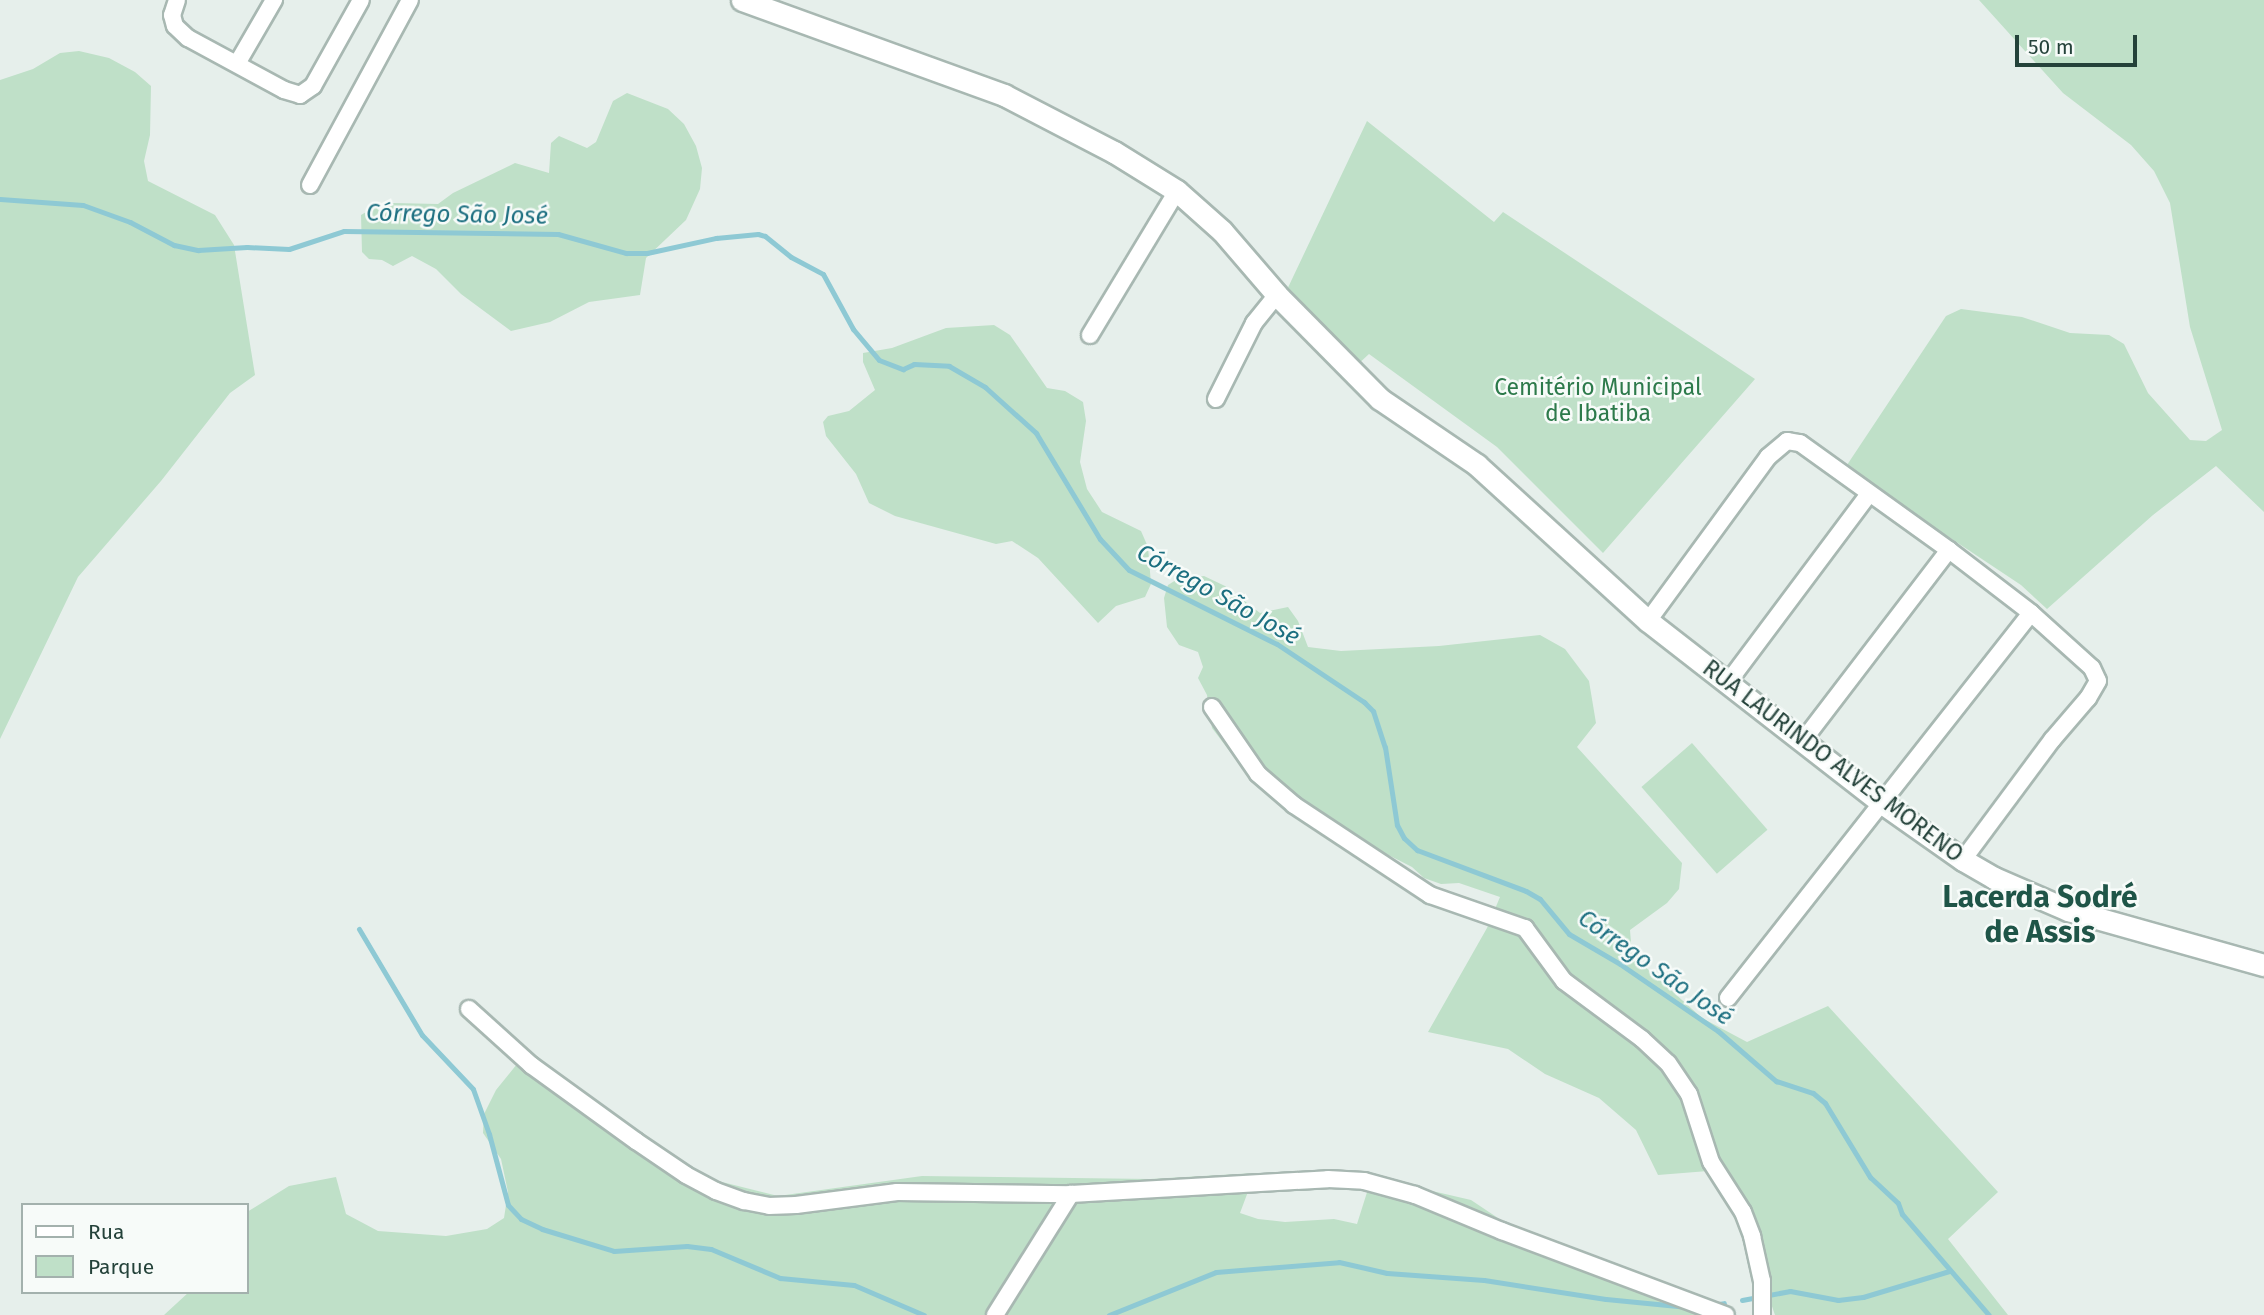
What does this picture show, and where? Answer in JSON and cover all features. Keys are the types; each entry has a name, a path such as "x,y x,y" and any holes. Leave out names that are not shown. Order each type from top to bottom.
{"street":[{"path":"177,0 172,15 175,26 188,38 238,62 296,95 304,94 313,86 361,0"},
{"path":"238,62 274,0"},
{"path":"310,185 410,0"},
{"name":"RUA LAURINDO ALVES MORENO","path":"742,0 1004,95 1114,152 1177,191 1222,231 1277,295 1380,400 1477,465 1648,621 1729,681 1802,742 1882,803 1964,860 1994,878 2068,910 2264,965"},
{"path":"1090,335 1177,191"},
{"path":"1216,399 1242,344 1277,295"},
{"path":"1648,621 1780,445 1787,440 1800,443 1949,550 2031,613 2092,668 2098,681 2088,698 2052,740 1964,860"},
{"path":"1729,681 1869,494"},
{"path":"1802,742 1949,550"},
{"path":"1728,998 2031,613"},
{"path":"1212,707 1253,768 1286,799 1430,895 1525,928 1564,981 1642,1039 1668,1063 1689,1094 1712,1162 1743,1213 1752,1236 1762,1281 1762,1315"},
{"path":"469,1009 531,1065 636,1141 686,1175 716,1191 744,1201 769,1206 897,1192 1071,1194 1293,1181 1363,1181 1415,1195 1502,1231 1726,1315"},
{"path":"995,1315 1071,1194"}],"green space":[{"path":"1979,0 2264,0 2264,512 2216,466 2153,515 2047,609 2021,585 1845,468 1946,316 1961,309 2022,317 2070,333 2109,335 2124,344 2148,393 2190,440 2206,441 2222,430 2190,327 2170,203 2154,171 2131,145 2063,93"},
{"path":"79,51 109,58 135,72 151,86 150,135 144,161 148,181 215,215 234,245 255,375 230,393 161,481 78,577 0,739 0,80 33,69 60,53"},
{"path":"627,93 668,109 684,124 696,146 702,168 700,189 686,220 646,258 640,295 589,302 550,322 511,331 461,294 436,269 412,256 393,266 382,260 369,259 362,252 361,215 378,205 438,204 453,193 515,163 549,173 551,143 559,136 587,148 596,142 613,101"},
{"name":"Cemitério Municipal de Ibatiba","path":"1367,121 1494,222 1503,212 1755,379 1603,553 1497,447 1369,354 1356,366 1284,296"},
{"path":"994,325 1010,335 1047,388 1065,391 1083,402 1086,421 1080,462 1087,489 1102,512 1141,531 1148,547 1151,584 1145,597 1116,606 1098,623 1038,558 1012,541 996,544 895,516 869,503 856,474 826,436 823,422 828,416 849,411 875,390 863,362 863,353 892,348 946,328"},
{"path":"1204,576 1225,586 1260,613 1288,607 1298,621 1308,647 1341,651 1439,646 1540,635 1565,649 1589,681 1596,723 1577,747 1682,863 1679,889 1667,903 1630,930 1632,955 1702,1018 1747,1042 1828,1006 1998,1192 1948,1239 2008,1315 1775,1315 1754,1255 1745,1215 1708,1171 1658,1175 1636,1130 1599,1098 1545,1074 1508,1049 1428,1032 1487,928 1500,897 1459,883 1441,884 1424,878 1412,867 1357,839 1251,774 1237,761 1212,728 1207,695 1198,678 1203,667 1198,652 1179,645 1167,627 1164,598 1168,585 1176,580"},
{"path":"1692,743 1767,830 1717,874 1641,787"},
{"path":"517,1064 694,1175 778,1196 922,1176 1150,1179 1255,1173 1240,1213 1258,1219 1285,1222 1334,1219 1357,1224 1369,1186 1415,1187 1471,1200 1534,1242 1702,1315 164,1315 187,1294 248,1294 248,1211 289,1186 336,1177 346,1214 378,1231 446,1236 487,1229 504,1218 508,1192 501,1159 483,1133 484,1114 496,1090"}],"waterway":[{"name":"Córrego São José","path":"0,199 83,205 130,222 174,245 198,250 247,247 289,249 344,231 558,234 626,253 647,253 716,238 758,234 765,236 791,257 823,274 853,329 879,360 903,369 914,364 949,366 985,387 1036,433 1100,539 1129,570 1277,644 1364,702 1373,711 1385,747 1397,825 1404,838 1417,850 1526,891 1540,899 1569,934 1620,964 1718,1031 1776,1081 1813,1093 1825,1103 1870,1177 1898,1203 1902,1214 1989,1315"},
{"path":"359,929 422,1035 473,1089 489,1134 508,1205 521,1219 542,1229 614,1251 687,1246 711,1249 780,1278 854,1285 924,1315"},
{"path":"1109,1315 1216,1272 1339,1262 1387,1273 1484,1280 1606,1299 1688,1307"},
{"path":"1742,1300 1790,1291 1838,1300 1863,1297 1949,1271"},
{"path":"1712,1305 1724,1303"}],"district":[{"name":"Lacerda Sodré de Assis","path":"2040,914"}]}
